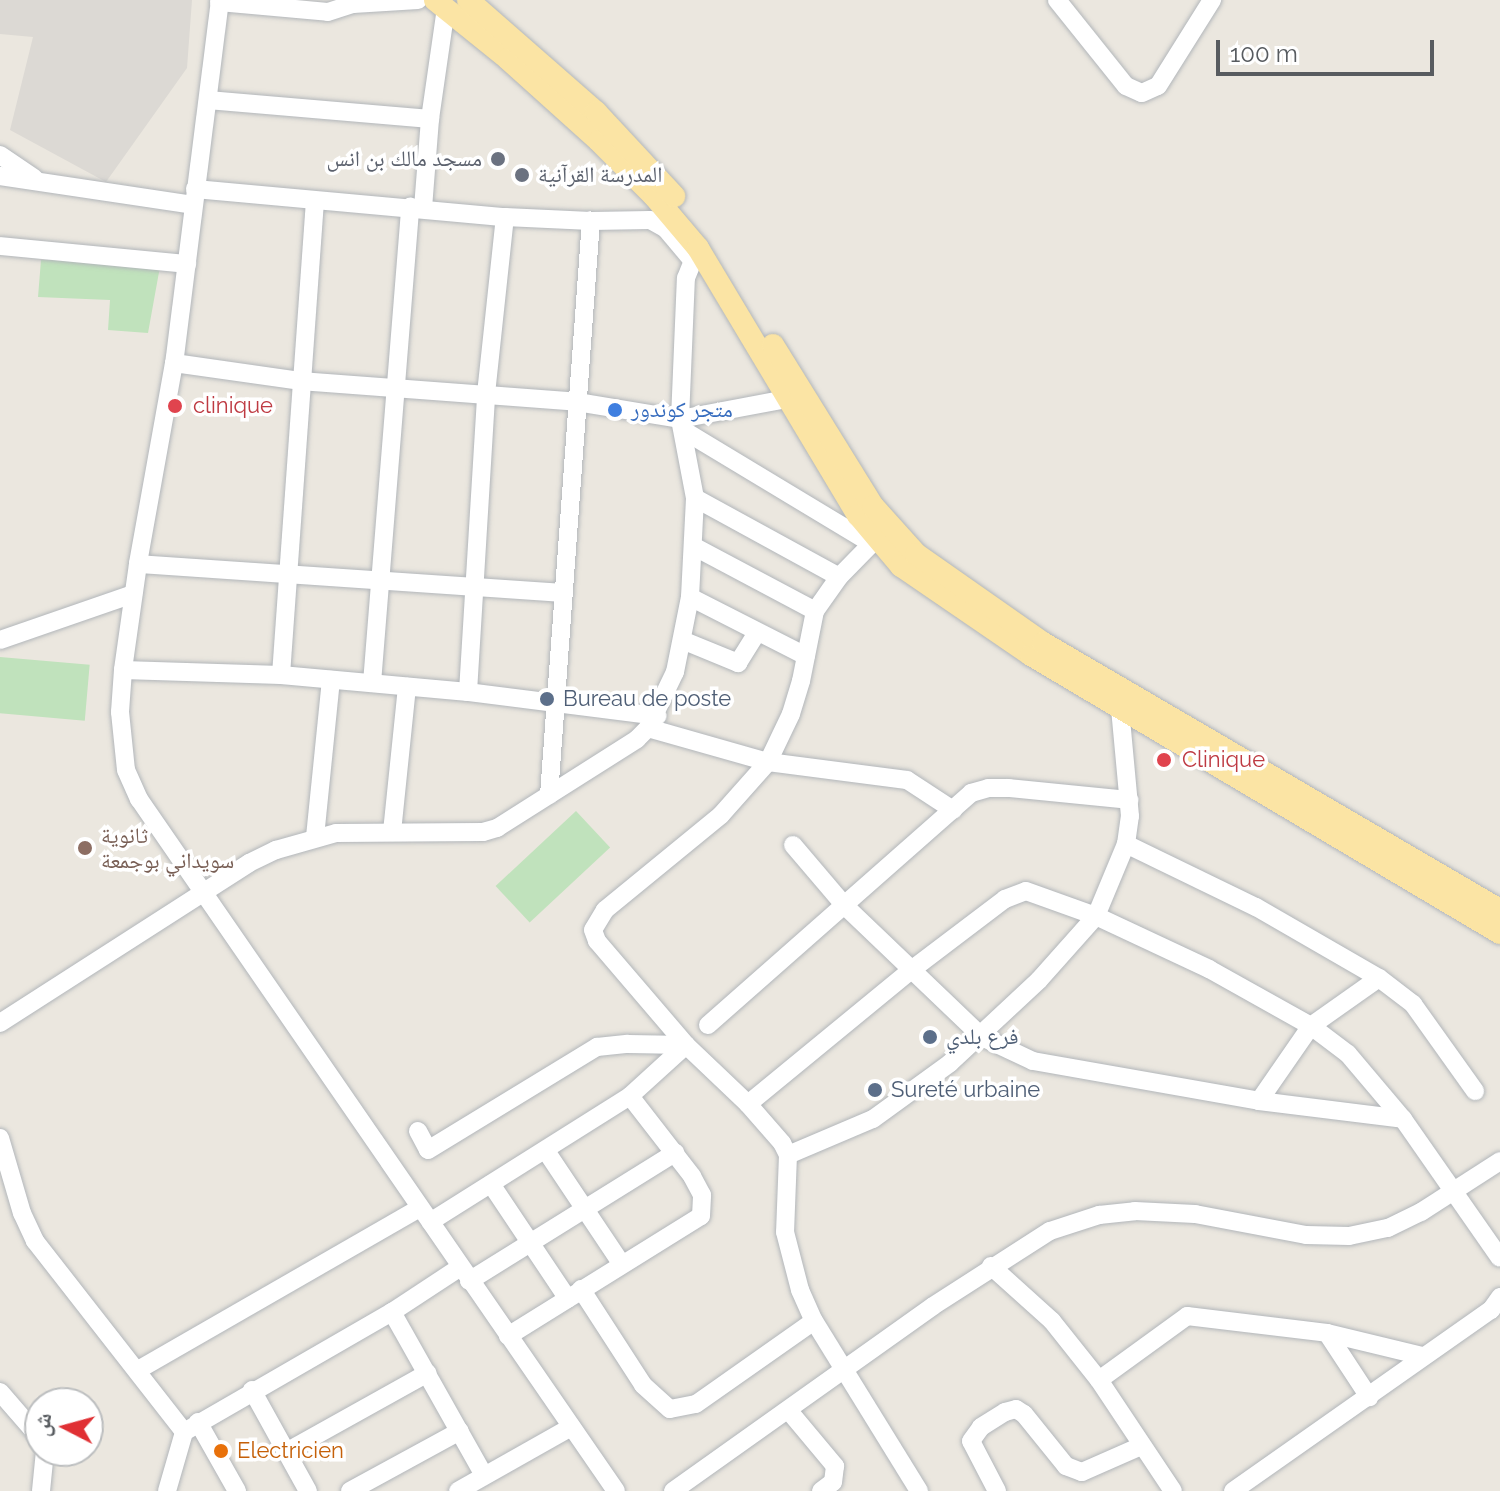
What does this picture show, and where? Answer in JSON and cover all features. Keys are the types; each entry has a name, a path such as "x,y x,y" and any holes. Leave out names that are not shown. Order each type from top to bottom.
{"main road":[{"path":"468,0 556,88 654,196 879,536 922,583 1120,708 1500,933"},
{"path":"440,4 556,88 642,159 709,241 879,536 916,554 1043,643 1500,910"}],"street":[{"path":"418,0 353,4 328,12 220,1 174,363 133,594 123,670 120,712 126,770 139,799 616,1491"},
{"path":"1057,0 1126,86 1142,93 1158,86 1212,0"},
{"path":"372,683 393,386 430,119 440,4"},
{"path":"208,100 430,119"},
{"path":"0,155 36,179"},
{"path":"0,176 36,179 102,193 416,208 505,217 656,221 694,254 684,307 681,425 695,498 690,597 682,640 675,672 652,722 520,816 483,832 392,832 315,837 249,863 0,1023"},
{"path":"281,675 315,202"},
{"path":"468,692 486,394 505,217"},
{"path":"549,795 591,221"},
{"path":"0,246 187,264"},
{"path":"174,363 300,381 577,402 681,425 879,536 839,577 815,611 791,714 768,762 721,815 605,910 593,930 597,941 686,1045 748,1104 788,1155 785,1232 800,1290 814,1321 919,1491"},
{"path":"681,425 787,399"},
{"path":"695,498 839,577"},
{"path":"693,546 815,611"},
{"path":"138,564 562,593"},
{"path":"0,640 133,594"},
{"path":"690,597 806,656"},
{"path":"682,640 735,663 745,656 757,632"},
{"path":"123,670 281,675 555,702 652,722 768,762 907,780 953,810"},
{"path":"315,837 331,680"},
{"path":"392,832 407,687"},
{"path":"788,1155 873,1119 982,1037 1039,980 1096,916 1126,844 1129,800 1120,708"},
{"path":"708,1025 971,793 988,788 1129,800"},
{"path":"1126,844 1256,907 1379,978 1413,1004 1475,1091"},
{"path":"793,845 844,905 982,1037 1033,1061 1067,1070 1259,1101 1403,1119"},
{"path":"748,1104 910,971 1017,893 1046,896 1209,969 1311,1026 1348,1054 1403,1119 1500,1258"},
{"path":"1259,1101 1311,1026 1379,978"},
{"path":"138,1370 425,1215 491,1184 630,1096 686,1045"},
{"path":"418,1131 428,1150 597,1047 686,1045"},
{"path":"508,1336 701,1216 702,1195 675,1153 630,1096"},
{"path":"0,1138 22,1213 35,1241 138,1370 191,1427 237,1491"},
{"path":"546,1151 621,1263"},
{"path":"167,1491 191,1427 392,1312 530,1242 675,1153"},
{"path":"673,1491 991,1266 1050,1231 1099,1215 1135,1211 1195,1214 1306,1235 1349,1236 1388,1228 1500,1161"},
{"path":"491,1184 530,1242 575,1294 643,1385 670,1409 696,1404 814,1321"},
{"path":"991,1266 1052,1321 1099,1380 1173,1491"},
{"path":"1233,1491 1491,1310 1500,1297"},
{"path":"392,1312 484,1475"},
{"path":"1099,1380 1187,1316 1327,1333 1422,1356"},
{"path":"1327,1333 1369,1397"},
{"path":"286,1452 428,1373"},
{"path":"252,1390 308,1491"},
{"path":"0,1392 24,1420"},
{"path":"997,1491 971,1441 981,1427 1005,1412 1016,1409 1024,1414 1066,1466 1082,1472 1141,1446"},
{"path":"789,1411 835,1466 833,1482 821,1491"},
{"path":"458,1491 571,1427"},
{"path":"350,1491 460,1431"},
{"path":"41,1491 43,1467"}],"shaded area":[{"path":"0,0 192,0 187,68 106,182 10,130 33,37 0,34"}],"green space":[{"path":"41,260 161,261 148,333 108,330 110,300 38,297"},
{"path":"0,657 90,665 85,721 0,713"},
{"path":"576,811 610,848 530,923 496,886"}],"place":[{"name":"مسجد مالك بن انس","path":"498,159"},
{"name":"المدرسة القرآنية","path":"522,175"},
{"name":"clinique","path":"175,406"},
{"name":"متجر كوندور","path":"615,410"},
{"name":"Bureau de poste","path":"547,699"},
{"name":"Clinique","path":"1164,760"},
{"name":"ثانوية سويداني بوجمعة","path":"85,848"},
{"name":"فرع بلدي","path":"930,1037"},
{"name":"Sureté urbaine","path":"875,1090"},
{"name":"Electricien","path":"221,1451"}]}
